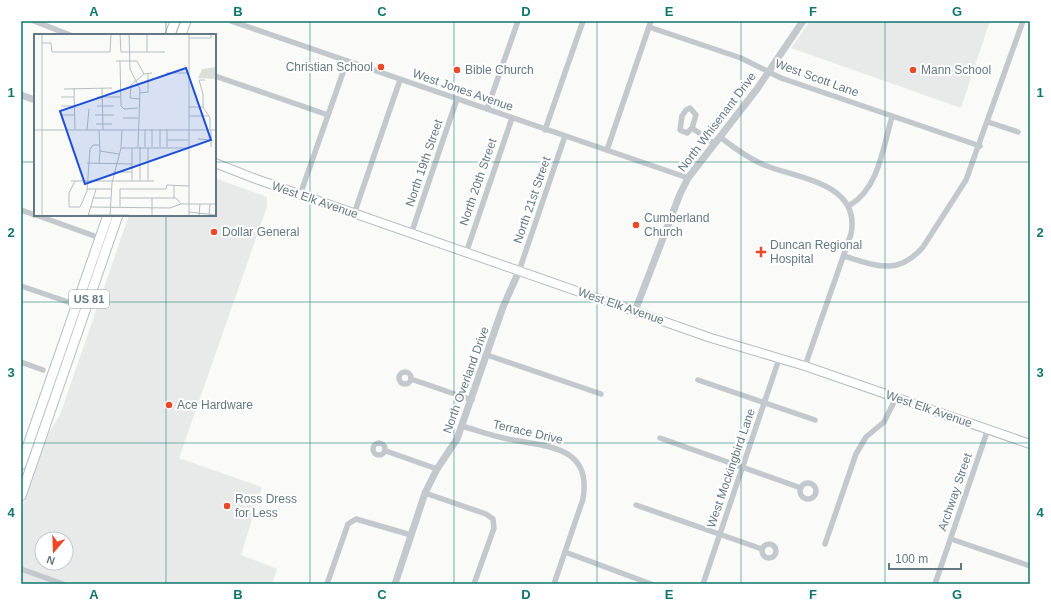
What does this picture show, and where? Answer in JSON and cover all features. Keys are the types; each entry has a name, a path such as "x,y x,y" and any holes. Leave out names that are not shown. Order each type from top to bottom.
{"main road":[{"path":"170,34 175,21"},
{"path":"181,34 184,21"},
{"name":"West Elk Avenue","path":"216,163 300,195 634,311 779,359 806,366 1030,444"},
{"name":"US 81","path":"22,460 108,216"},
{"name":"US 81","path":"21,496 118,216"},
{"path":"98,243 106,250"},
{"path":"51,379 61,382"}],"street":[{"path":"34,21 67,34"},
{"name":"West Jones Avenue","path":"231,21 688,178"},
{"path":"487,109 518,21"},
{"path":"545,130 584,21"},
{"name":"North Whisenant Drive","path":"634,311 680,194 688,178 768,72 803,21"},
{"path":"844,256 876,266 888,267 906,263 915,257 955,199 966,180 980,146 1023,21"},
{"path":"607,150 650,24"},
{"name":"West Scott Lane","path":"650,24 742,58 768,72 892,117 980,146"},
{"path":"300,195 347,61"},
{"path":"216,76 328,115"},
{"path":"354,214 400,80"},
{"path":"21,95 34,100"},
{"name":"North 19th Street","path":"411,234 457,99"},
{"path":"850,205 858,200 872,182 892,117"},
{"name":"North 20th Street","path":"466,252 512,118"},
{"path":"988,122 1018,132"},
{"path":"692,128 715,144"},
{"name":"North 21st Street","path":"519,271 565,136"},
{"path":"720,137 749,157 764,164 827,186 838,193 850,205 853,225 844,256 806,366"},
{"path":"21,210 34,215"},
{"path":"37,216 98,243"},
{"name":"North Overland Drive","path":"395,584 425,493 437,469 452,448 462,426 503,307 519,271"},
{"path":"21,286 76,305"},
{"path":"487,355 601,394"},
{"name":"West Mockingbird Lane","path":"703,584 779,359"},
{"path":"21,362 43,370"},
{"path":"411,379 472,400"},
{"path":"698,380 815,420"},
{"path":"825,544 856,454 866,437 884,422 896,398"},
{"name":"Terrace Drive","path":"462,426 512,440 557,448 568,453 576,460 581,469 585,489 554,584"},
{"name":"Archway Street","path":"935,584 988,429"},
{"path":"660,438 801,488"},
{"path":"386,451 437,469"},
{"path":"425,493 486,514 494,519 494,528 474,584"},
{"path":"636,505 762,549"},
{"path":"328,584 348,524 352,520 356,519 411,535"},
{"path":"951,539 1030,566"},
{"path":"564,552 651,584"},
{"path":"21,569 63,584"}],"shaded area":[{"name":"Mann School","path":"810,21 990,21 961,108 791,48"},
{"path":"216,178 267,197 267,207 179,458 262,487 241,555 277,569 272,584 21,584 21,511 48,434 60,415 129,216 216,216"}],"place":[{"name":"Christian School","path":"381,67"},
{"name":"Bible Church","path":"457,70"},
{"name":"Mann School","path":"913,70"},
{"name":"Cumberland Church","path":"636,225"},
{"name":"Dollar General","path":"214,232"},
{"name":"Duncan Regional Hospital","path":"761,252"},
{"name":"Ace Hardware","path":"169,405"},
{"name":"Ross Dress for Less","path":"227,506"}]}
